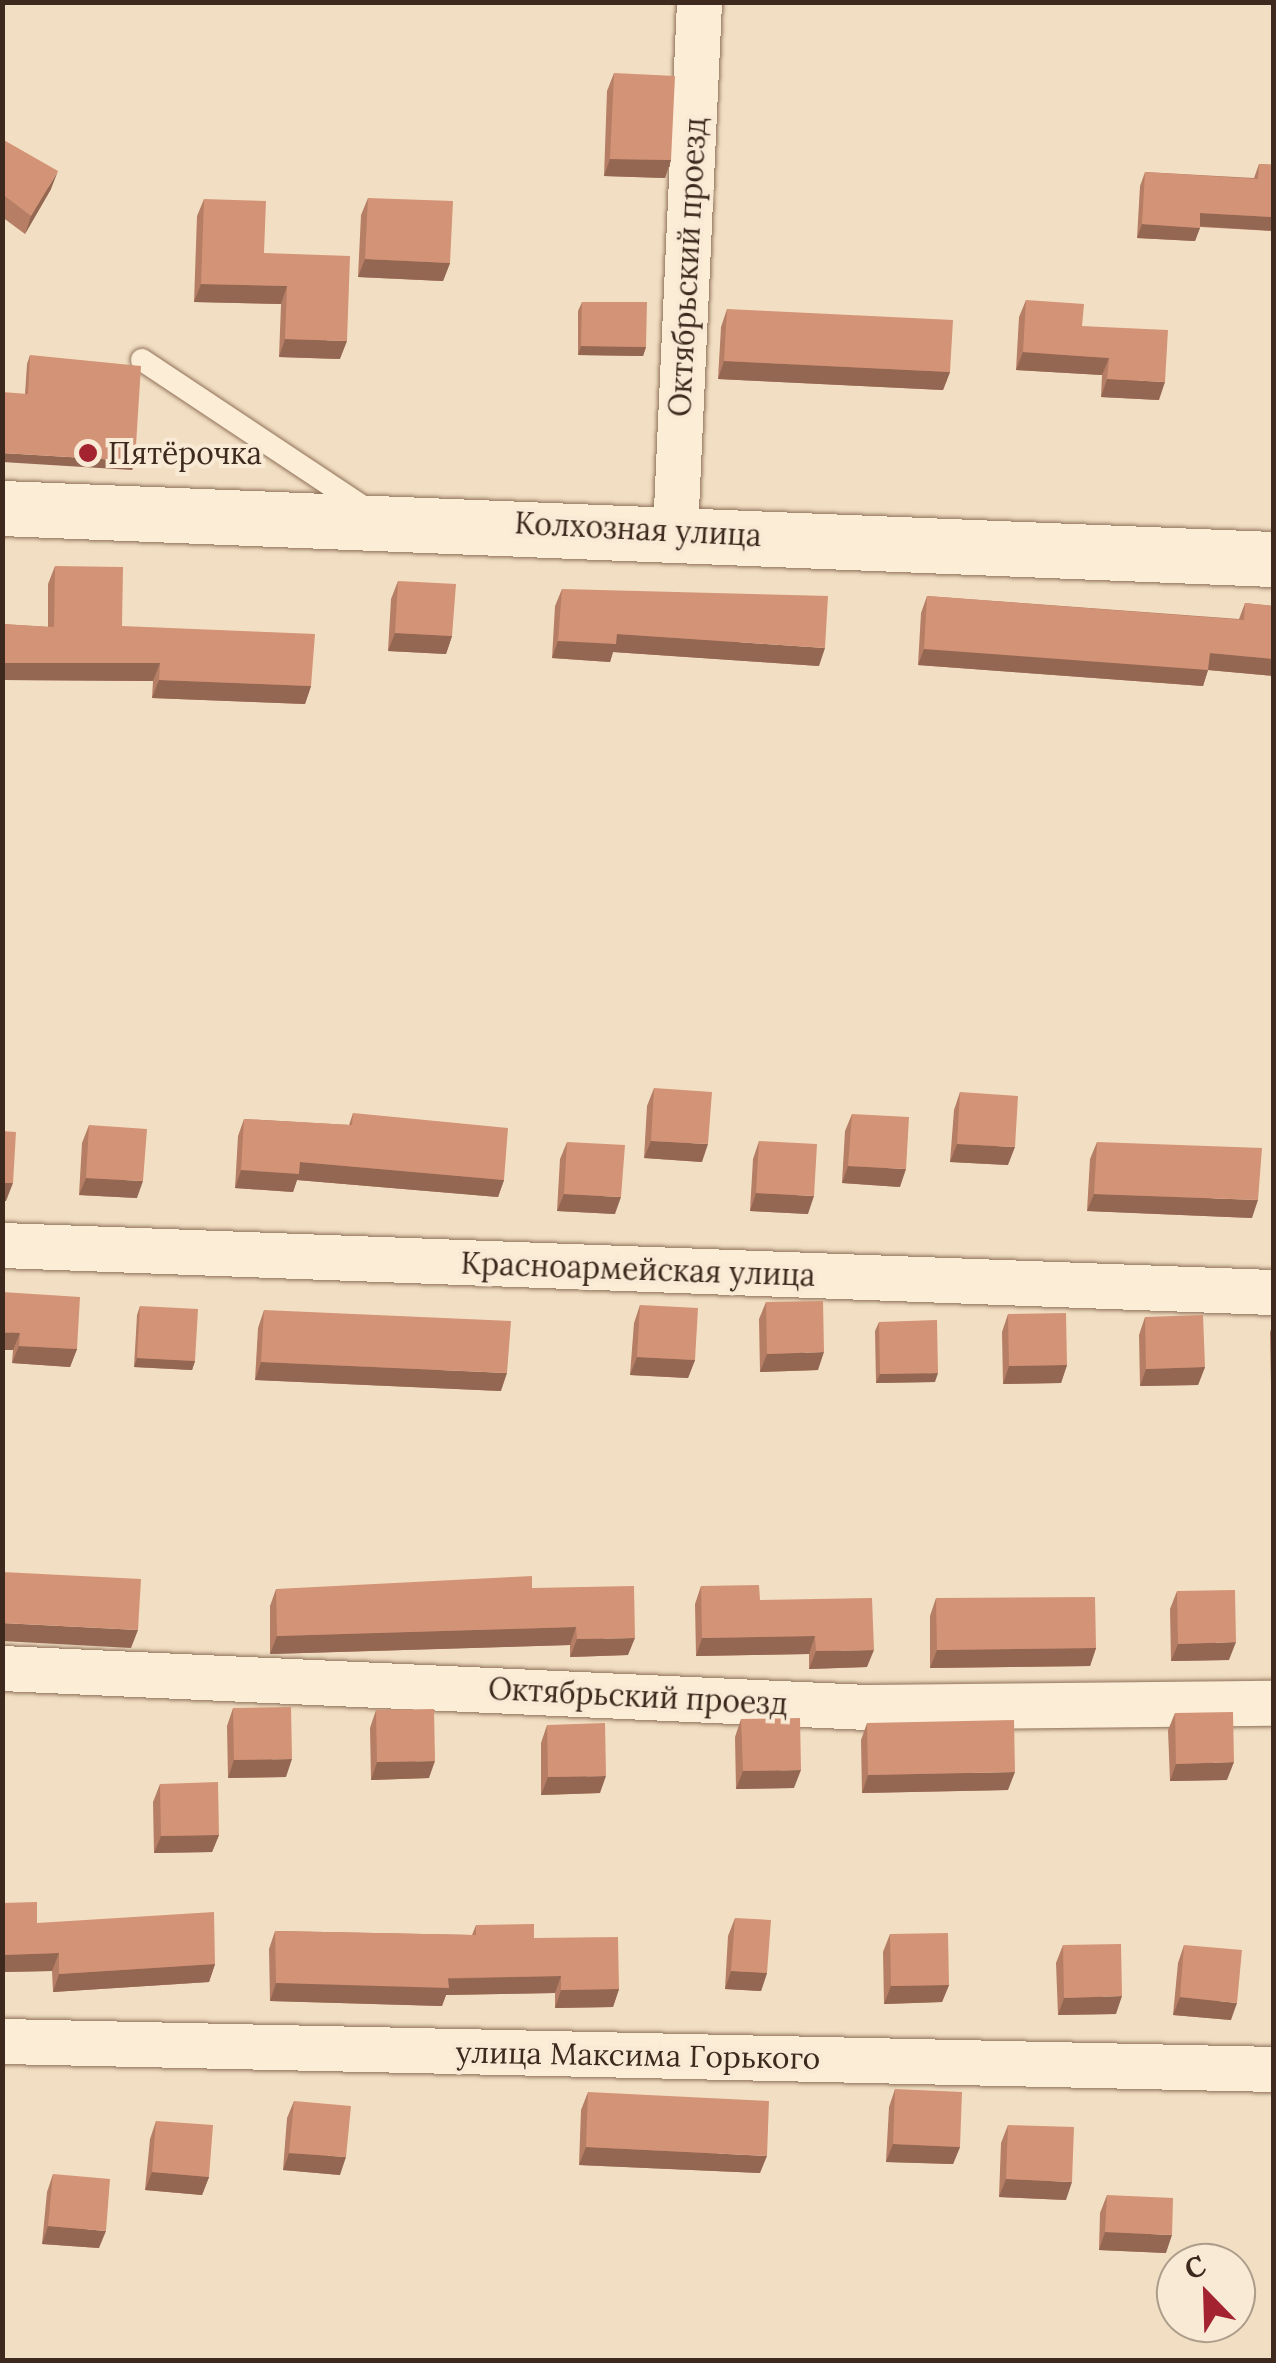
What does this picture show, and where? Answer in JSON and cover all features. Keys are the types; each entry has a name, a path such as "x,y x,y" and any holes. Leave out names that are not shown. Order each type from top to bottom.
{"street":[{"name":"Октябрьский проезд","path":"675,531 699,2"},
{"name":"Колхозная улица","path":"2,508 382,519 1274,559"},
{"name":"Красноармейская улица","path":"2,1245 1274,1292"},
{"name":"Октябрьский проезд","path":"2,1668 867,1707 1274,1703"},
{"name":"улица Максима Горького","path":"2,2041 1274,2069"}],"lane":[{"path":"142,360 382,519"}],"building":[{"path":"614,73 675,76 671,160 610,159"},
{"path":"2,139 58,171 31,216 2,194"},
{"path":"1259,164 1274,165 1274,217 1200,213 1200,228 1142,224 1145,172 1258,179"},
{"path":"368,198 453,201 450,263 365,259"},
{"path":"204,199 266,201 264,253 350,256 347,341 285,339 287,286 201,284"},
{"path":"1026,300 1084,304 1082,326 1168,330 1165,382 1107,379 1109,358 1023,352"},
{"path":"582,302 647,302 646,347 581,346"},
{"path":"727,309 953,320 950,372 724,361"},
{"path":"30,355 141,366 135,461 2,453 2,392 28,394"},
{"path":"55,566 123,567 122,626 315,634 311,686 159,680 160,663 5,663 2,676 2,624 54,627"},
{"path":"398,581 456,584 452,636 395,633"},
{"path":"562,589 828,596 825,648 617,634 616,644 558,641"},
{"path":"927,596 1244,620 1245,603 1274,606 1274,659 1210,653 1208,670 924,649"},
{"path":"654,1088 712,1092 708,1144 651,1141"},
{"path":"960,1092 1018,1096 1015,1147 957,1144"},
{"path":"353,1113 508,1128 504,1180 300,1162 299,1174 241,1170 244,1119 352,1125"},
{"path":"852,1114 909,1117 906,1169 848,1166"},
{"path":"89,1125 147,1129 143,1181 86,1178"},
{"path":"2,1131 16,1132 13,1183 2,1183"},
{"path":"759,1141 817,1144 814,1196 756,1193"},
{"path":"567,1142 625,1145 621,1197 564,1194"},
{"path":"1097,1142 1262,1148 1258,1200 1094,1194"},
{"path":"2,1292 80,1297 77,1349 19,1346 20,1333 2,1332"},
{"path":"823,1301 824,1352 767,1354 766,1302"},
{"path":"640,1305 698,1308 695,1360 637,1357"},
{"path":"140,1306 198,1309 195,1361 137,1358"},
{"path":"264,1310 511,1321 507,1373 261,1362"},
{"path":"1066,1313 1067,1365 1009,1366 1008,1314"},
{"path":"1203,1315 1205,1367 1146,1369 1145,1317"},
{"path":"937,1320 938,1373 880,1374 879,1322"},
{"path":"2,1572 141,1579 138,1630 2,1623"},
{"path":"532,1576 532,1588 634,1586 635,1638 577,1639 576,1627 277,1636 276,1589"},
{"path":"759,1585 760,1600 872,1598 874,1650 816,1651 815,1636 702,1638 701,1586"},
{"path":"1235,1590 1236,1642 1178,1644 1177,1591"},
{"path":"1095,1597 1096,1648 937,1650 936,1598"},
{"path":"291,1707 292,1759 234,1760 233,1708"},
{"path":"434,1709 435,1761 377,1762 376,1710"},
{"path":"1233,1712 1234,1762 1176,1764 1175,1713"},
{"path":"800,1718 801,1770 743,1771 741,1719"},
{"path":"1014,1720 1015,1772 868,1775 867,1723"},
{"path":"605,1723 606,1776 548,1777 547,1725"},
{"path":"218,1782 219,1835 161,1836 160,1784"},
{"path":"37,1902 37,1923 214,1912 215,1964 59,1974 59,1953 2,1955 2,1903"},
{"path":"735,1918 771,1920 767,1973 731,1971"},
{"path":"534,1924 534,1938 618,1937 619,1989 561,1990 561,1976 448,1978 449,1988 276,1983 275,1931 476,1935 476,1925"},
{"path":"948,1933 949,1985 891,1986 890,1934"},
{"path":"1121,1944 1122,1996 1064,1998 1063,1945"},
{"path":"1184,1945 1242,1950 1237,2003 1180,1997"},
{"path":"895,2089 962,2092 960,2147 893,2144"},
{"path":"588,2092 769,2101 767,2156 586,2147"},
{"path":"294,2101 351,2106 346,2157 289,2153"},
{"path":"156,2121 213,2125 209,2177 152,2172"},
{"path":"1008,2125 1074,2127 1072,2182 1006,2179"},
{"path":"53,2174 110,2179 106,2231 48,2226"},
{"path":"1107,2195 1173,2198 1172,2235 1105,2232"}],"place":[{"name":"Пятёрочка","path":"88,453"}]}
